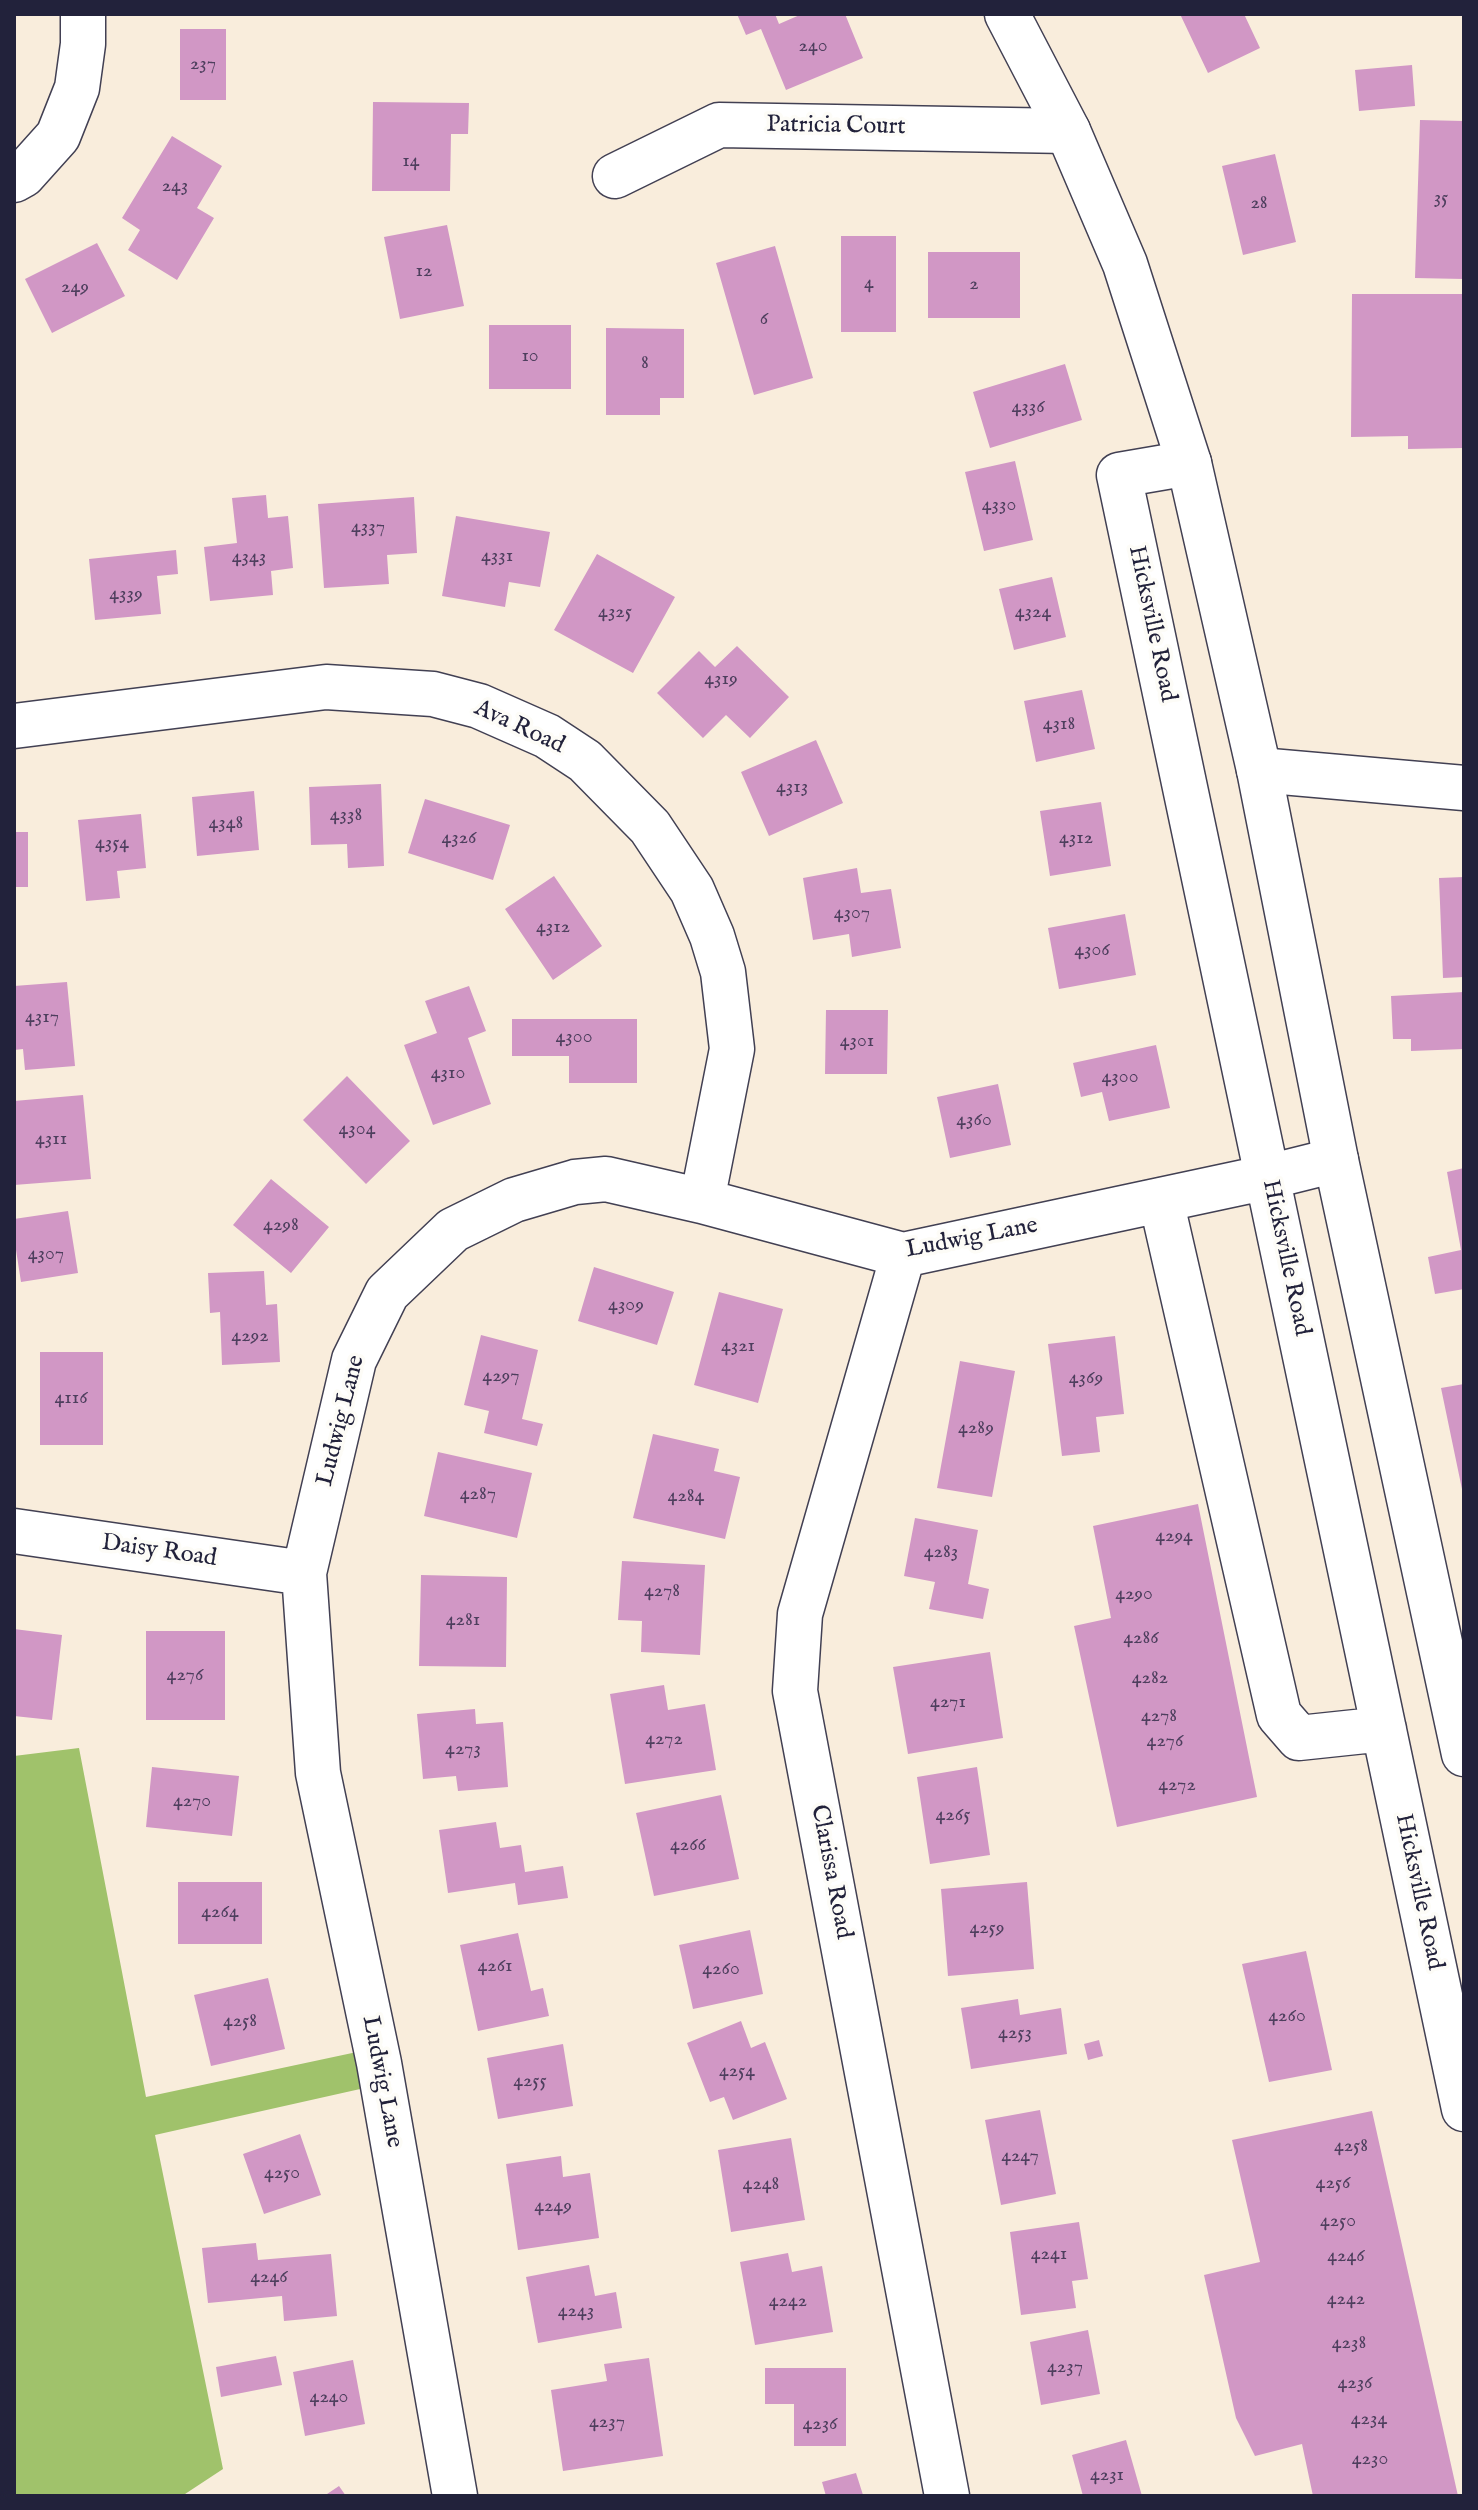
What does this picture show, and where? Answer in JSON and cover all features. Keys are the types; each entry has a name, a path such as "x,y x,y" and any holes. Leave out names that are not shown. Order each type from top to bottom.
{"street":[{"path":"14,180 23,175 58,136 77,88 83,44 83,14"},
{"path":"1007,14 1068,131 1125,264 1189,463 1259,770 1336,1160 1464,1754"},
{"name":"Patricia Court","path":"615,176 719,125 1068,131"},
{"name":"Hicksville Road","path":"1189,463 1119,475 1464,2109"},
{"name":"Ava Road","path":"14,726 326,687 433,694 479,706 547,736 585,761 650,827 692,890 712,936 723,972 732,1049 702,1201"},
{"path":"1259,770 1464,788"},
{"name":"Ludwig Lane","path":"455,2496 379,2063 318,1773 304,1573 354,1360 387,1293 453,1230 514,1200 575,1182 606,1179 702,1201 903,1255 1336,1160"},
{"path":"1161,1200 1279,1715 1299,1738 1384,1729"},
{"name":"Clarissa Road","path":"903,1255 800,1614 795,1691 947,2496"},
{"name":"Daisy Road","path":"14,1531 304,1573"}],"green space":[{"path":"79,1748 146,2097 371,2049 378,2085 155,2135 223,2469 182,2496 14,2496 14,1756"}],"building":[{"path":"737,14 775,14 779,24 802,14 845,14 863,58 786,90 761,29 746,35"},
{"path":"1180,14 1244,14 1260,48 1208,73"},
{"path":"180,29 226,29 226,100 180,100"},
{"path":"1412,65 1415,106 1359,111 1355,70"},
{"path":"373,102 469,103 468,134 451,134 450,191 372,191"},
{"path":"1420,120 1464,121 1464,279 1415,278"},
{"path":"172,136 222,166 197,208 214,218 177,280 128,250 140,230 122,218"},
{"path":"1275,154 1296,242 1243,255 1222,166"},
{"path":"447,225 464,306 400,319 384,237"},
{"path":"841,236 896,236 896,332 841,332"},
{"path":"97,243 125,296 52,333 25,279"},
{"path":"775,246 813,378 754,395 716,263"},
{"path":"928,252 1020,252 1020,318 928,318"},
{"path":"1352,294 1464,294 1464,448 1408,449 1408,436 1351,437"},
{"path":"489,325 571,325 571,389 489,389"},
{"path":"606,328 684,329 684,398 660,398 660,415 606,415"},
{"path":"1065,364 1082,420 990,448 973,392"},
{"path":"1015,461 1033,540 984,551 965,472"},
{"path":"266,495 268,518 288,516 293,568 271,571 273,595 210,601 204,547 237,543 232,498"},
{"path":"414,497 417,553 387,555 389,584 324,588 318,504"},
{"path":"456,516 550,532 540,587 509,582 505,607 442,596"},
{"path":"176,550 178,574 157,576 161,614 95,620 89,559"},
{"path":"597,554 675,597 633,673 554,630"},
{"path":"1052,577 1066,637 1014,650 999,589"},
{"path":"737,646 789,697 750,738 726,715 703,738 657,693 699,651 715,667"},
{"path":"1082,690 1095,749 1036,762 1024,701"},
{"path":"816,740 843,803 769,836 741,772"},
{"path":"381,784 384,866 348,868 347,844 311,845 309,787"},
{"path":"254,791 259,850 197,856 192,797"},
{"path":"425,799 510,825 493,880 408,853"},
{"path":"1101,802 1111,866 1050,876 1040,811"},
{"path":"141,814 146,868 117,871 120,898 86,901 78,820"},
{"path":"14,832 28,832 28,887 14,887"},
{"path":"857,868 861,893 891,889 901,948 852,957 849,934 813,940 803,878"},
{"path":"554,876 602,946 553,980 505,909"},
{"path":"1464,877 1464,977 1443,978 1439,878"},
{"path":"1125,914 1136,975 1059,989 1048,928"},
{"path":"67,982 75,1066 25,1070 23,1049 14,1050 14,986"},
{"path":"469,986 486,1031 468,1038 491,1104 433,1125 404,1045 437,1033 425,1001"},
{"path":"1464,992 1464,1049 1411,1051 1411,1039 1393,1039 1391,996"},
{"path":"826,1010 888,1010 887,1074 825,1074"},
{"path":"512,1019 637,1019 637,1083 569,1083 569,1056 512,1056"},
{"path":"1156,1045 1170,1108 1109,1121 1102,1092 1081,1097 1073,1063"},
{"path":"347,1076 410,1141 366,1184 303,1120"},
{"path":"998,1084 1011,1145 950,1158 937,1097"},
{"path":"83,1095 91,1179 14,1185 14,1101"},
{"path":"1464,1168 1464,1289 1435,1294 1428,1257 1461,1250 1447,1172"},
{"path":"271,1179 329,1227 291,1273 233,1225"},
{"path":"68,1211 78,1273 21,1282 14,1219"},
{"path":"594,1267 674,1292 657,1345 578,1321"},
{"path":"264,1271 266,1305 277,1304 280,1362 222,1365 220,1312 210,1313 208,1273"},
{"path":"719,1292 783,1309 758,1403 694,1385"},
{"path":"481,1335 538,1350 522,1419 543,1424 537,1446 484,1433 489,1411 464,1405"},
{"path":"1115,1336 1124,1414 1096,1417 1100,1452 1062,1456 1048,1344"},
{"path":"40,1352 103,1352 103,1445 40,1445"},
{"path":"960,1361 1015,1371 992,1497 937,1488"},
{"path":"1464,1384 1464,1493 1463,1494 1441,1388"},
{"path":"653,1434 719,1449 714,1471 740,1477 725,1539 633,1518"},
{"path":"438,1452 532,1473 517,1538 424,1516"},
{"path":"1198,1504 1257,1797 1117,1827 1074,1626 1111,1618 1093,1526"},
{"path":"915,1518 978,1530 968,1584 989,1589 983,1619 929,1609 935,1582 904,1576"},
{"path":"622,1561 705,1565 700,1655 641,1652 642,1621 618,1620"},
{"path":"421,1575 507,1577 506,1667 419,1666"},
{"path":"14,1629 62,1635 52,1720 14,1716"},
{"path":"146,1631 225,1631 225,1720 146,1720"},
{"path":"990,1652 1003,1738 908,1754 893,1667"},
{"path":"664,1685 668,1710 705,1704 716,1770 625,1784 610,1694"},
{"path":"475,1709 476,1724 503,1722 508,1787 458,1791 456,1776 423,1779 417,1714"},
{"path":"152,1767 239,1776 232,1836 146,1827"},
{"path":"977,1767 990,1855 930,1864 917,1777"},
{"path":"721,1795 739,1879 654,1896 636,1813"},
{"path":"496,1822 500,1848 521,1845 525,1872 563,1866 568,1898 518,1905 515,1883 448,1893 439,1830"},
{"path":"178,1882 262,1882 262,1944 178,1944"},
{"path":"1027,1882 1034,1969 948,1976 941,1889"},
{"path":"750,1930 763,1994 693,2009 679,1945"},
{"path":"518,1933 531,1991 543,1988 549,2016 478,2031 460,1945"},
{"path":"1306,1951 1332,2070 1269,2082 1242,1964"},
{"path":"268,1978 285,2049 211,2066 194,1995"},
{"path":"1018,1999 1020,2015 1061,2008 1067,2054 971,2069 961,2008"},
{"path":"741,2021 751,2048 765,2042 787,2099 733,2120 724,2097 710,2102 687,2043"},
{"path":"1099,2040 1103,2056 1088,2060 1084,2044"},
{"path":"563,2044 573,2106 498,2119 487,2058"},
{"path":"1040,2110 1056,2194 1001,2205 985,2120"},
{"path":"1372,2111 1458,2496 1313,2496 1302,2444 1255,2456 1236,2418 1204,2275 1260,2262 1232,2140"},
{"path":"300,2134 321,2195 264,2214 243,2154"},
{"path":"791,2138 805,2220 731,2232 718,2150"},
{"path":"561,2156 563,2177 590,2173 599,2238 518,2250 506,2164"},
{"path":"1079,2222 1088,2279 1072,2281 1076,2308 1021,2315 1010,2232"},
{"path":"256,2243 258,2260 331,2254 337,2316 284,2321 282,2296 208,2303 202,2248"},
{"path":"788,2253 792,2272 822,2266 833,2332 755,2345 740,2262"},
{"path":"589,2265 595,2296 616,2292 622,2328 538,2343 526,2277"},
{"path":"1088,2330 1100,2394 1041,2405 1030,2342"},
{"path":"276,2356 282,2385 221,2397 216,2367"},
{"path":"649,2358 663,2456 563,2471 551,2390 607,2381 604,2364"},
{"path":"353,2360 365,2424 305,2436 293,2372"},
{"path":"765,2368 846,2368 846,2446 794,2446 794,2404 765,2404"},
{"path":"1126,2440 1142,2496 1083,2496 1072,2455"},
{"path":"856,2473 863,2495 826,2496 822,2482"},
{"path":"339,2486 346,2496 324,2496"}]}
